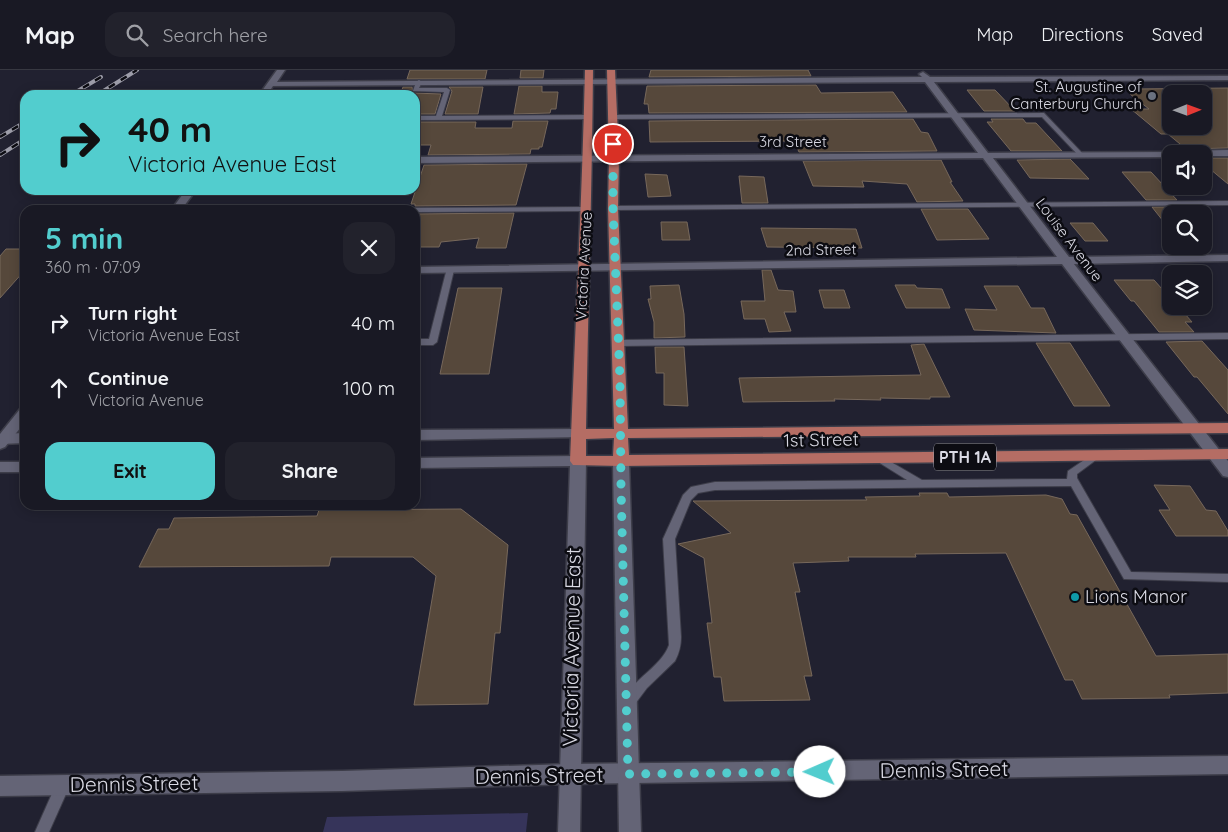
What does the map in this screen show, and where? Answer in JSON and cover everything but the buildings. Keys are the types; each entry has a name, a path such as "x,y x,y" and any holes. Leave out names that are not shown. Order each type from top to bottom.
{"main road":[{"name":"Victoria Avenue","path":"578,461 583,269 587,209 589,70"},
{"name":"Victoria Avenue","path":"611,76 621,461"},
{"name":"1st Street","path":"578,434 1228,428"},
{"name":"1st Street","path":"578,461 1221,454"}],"street":[{"path":"266,90 281,70"},
{"name":"Louise Avenue","path":"920,70 1195,428 1221,454 1228,472"},
{"path":"271,84 588,81 611,76 928,80 1228,78"},
{"path":"1212,153 1228,153"},
{"name":"3rd Street","path":"420,160 1162,154"},
{"name":"2nd Street","path":"420,270 616,269 1228,258"},
{"path":"2,440 20,418"},
{"name":"1st Street","path":"420,435 578,434"},
{"path":"2,440 20,438"},
{"name":"1st Street","path":"420,463 578,461"},
{"name":"Victoria Avenue East","path":"569,832 578,461"},
{"path":"621,461 630,832"},
{"path":"0,467 20,467"},
{"name":"Dennis Street","path":"0,786 570,774 1228,765"}],"lane":[{"path":"419,82 415,90 447,90 438,118"},
{"path":"612,117 1044,115 1081,155"},
{"path":"420,118 588,117"},
{"path":"613,208 1228,203"},
{"path":"420,210 587,209"},
{"path":"420,342 433,342 450,270"},
{"path":"618,343 1228,336"},
{"path":"1096,454 1072,473 1073,482 1128,576 1228,578"},
{"path":"879,458 920,483"},
{"path":"627,708 636,692 672,657 674,651 675,637 669,539 687,498 695,490 715,486 1073,482"},
{"path":"42,832 64,785"}],"shaded area":[{"path":"528,813 526,832 323,832 327,817"}],"railway":[{"path":"105,90 137,70"},
{"path":"79,90 101,77"},
{"path":"0,137 20,125"},
{"path":"0,155 20,142"}],"place":[{"name":"St. Augustine of Canterbury Church","path":"1152,96"},
{"name":"Lions Manor","path":"1075,597"}],"route":[{"path":"613,144 613,208 621,410 628,774 820,772"}]}
